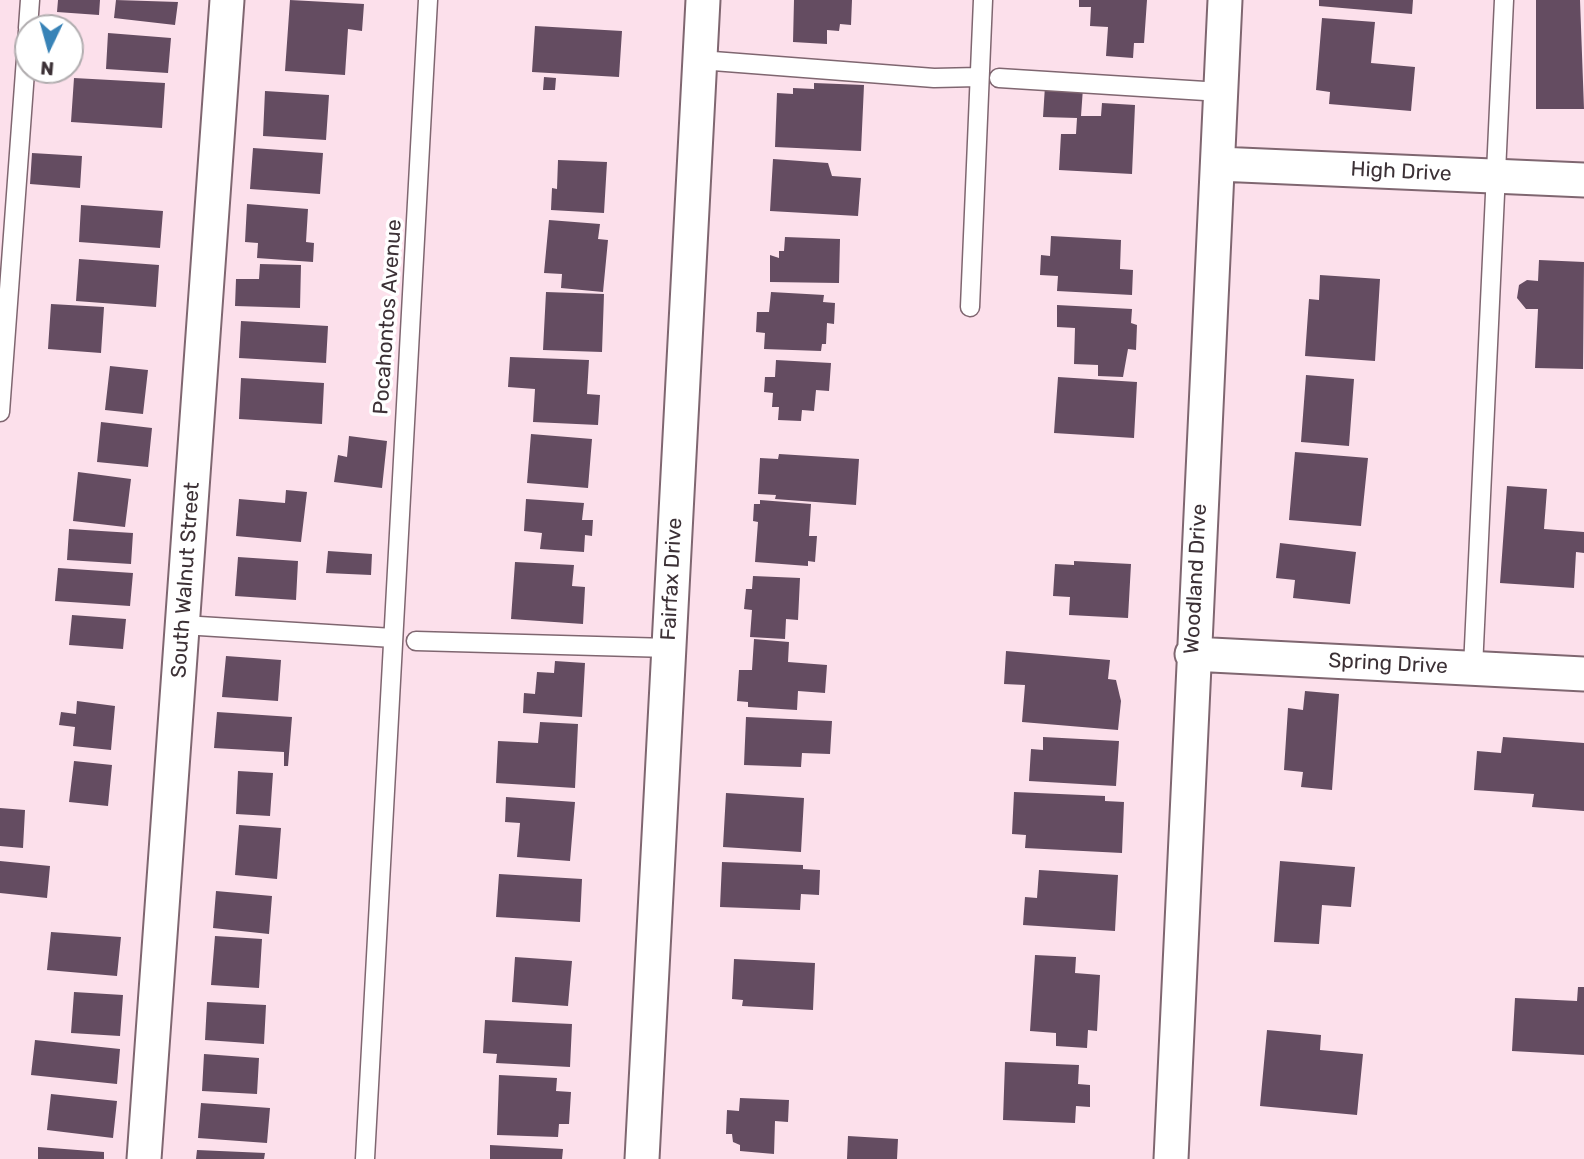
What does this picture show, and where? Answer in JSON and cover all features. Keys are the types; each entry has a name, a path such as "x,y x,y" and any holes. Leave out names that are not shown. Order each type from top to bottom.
{"street":[{"name":"South Walnut Street","path":"144,1159 227,0"},
{"name":"Fairfax Drive","path":"642,1159 703,0"},
{"name":"Woodland Drive","path":"1171,1159 1192,654 1225,0"},
{"name":"High Drive","path":"1218,164 1584,180"},
{"name":"Spring Drive","path":"1192,654 1584,674"}],"lane":[{"name":"Pocahontos Avenue","path":"365,1159 428,0"},
{"path":"970,307 978,77 984,0"},
{"path":"1473,668 1504,0"},
{"path":"700,60 934,78 978,77"},
{"path":"999,78 1221,92"},
{"path":"0,412 24,84"},
{"path":"183,625 393,638"},
{"path":"416,641 669,648"}],"building":[{"path":"58,0 100,0 99,15 57,12"},
{"path":"116,0 178,2 175,25 114,18"},
{"path":"290,0 364,4 362,31 348,29 345,75 285,71"},
{"path":"794,0 852,0 851,25 840,24 839,31 827,30 827,44 793,42"},
{"path":"1079,0 1147,0 1144,43 1134,43 1133,58 1106,56 1108,27 1090,26 1091,7 1079,7"},
{"path":"1319,0 1413,0 1412,14 1319,6"},
{"path":"1536,0 1580,0 1584,109 1536,109"},
{"path":"1322,18 1375,22 1371,63 1415,67 1411,111 1329,104 1330,92 1316,90"},
{"path":"535,26 622,31 619,77 532,72"},
{"path":"108,33 171,38 168,73 106,69"},
{"path":"544,77 556,78 555,90 543,90"},
{"path":"84,79 165,83 162,128 71,122 74,84 84,84"},
{"path":"814,83 864,85 861,151 775,147 777,93 793,94 793,88 814,89"},
{"path":"1045,86 1083,88 1081,116 1101,116 1102,103 1135,105 1132,174 1059,170 1061,134 1076,134 1077,118 1043,117"},
{"path":"265,91 329,95 326,140 263,136"},
{"path":"253,148 323,153 320,194 250,189"},
{"path":"32,153 82,156 80,188 30,184"},
{"path":"773,159 828,163 832,176 861,178 858,216 770,211"},
{"path":"558,160 607,162 604,213 551,210 552,188 557,189"},
{"path":"247,204 308,209 306,242 314,243 313,262 257,258 258,243 245,242"},
{"path":"81,205 163,211 160,248 79,242"},
{"path":"549,220 600,224 598,239 608,240 603,292 561,288 562,274 544,273"},
{"path":"1051,236 1121,240 1120,269 1133,270 1132,295 1057,291 1058,276 1040,275 1041,255 1050,256"},
{"path":"785,237 840,239 839,283 770,282 770,255 779,258 779,251 784,251"},
{"path":"79,259 159,265 156,307 76,301"},
{"path":"1539,260 1584,262 1583,369 1535,368 1538,309 1526,309 1517,298 1519,285 1527,280 1538,281"},
{"path":"260,264 301,265 300,308 235,306 236,279 259,279"},
{"path":"1320,275 1380,279 1375,361 1305,356 1309,299 1319,300"},
{"path":"546,292 604,294 602,352 543,350"},
{"path":"771,292 824,295 823,302 835,303 834,324 827,323 826,344 822,344 821,351 764,349 765,333 756,332 757,312 769,312"},
{"path":"51,304 104,307 101,353 48,349"},
{"path":"1057,305 1132,309 1131,323 1137,325 1136,350 1128,349 1123,377 1098,376 1098,365 1074,364 1075,328 1057,327"},
{"path":"241,321 328,326 326,363 239,358"},
{"path":"510,357 589,360 587,394 600,395 598,425 533,422 535,389 508,387"},
{"path":"776,360 831,363 829,391 816,390 814,411 802,410 801,421 778,420 779,407 772,407 773,393 764,392 765,377 775,377"},
{"path":"110,366 148,370 143,414 105,410"},
{"path":"1306,375 1354,379 1349,446 1301,442"},
{"path":"1058,377 1137,382 1134,438 1054,433"},
{"path":"241,378 324,383 322,424 239,419"},
{"path":"101,422 152,428 148,467 97,462"},
{"path":"531,434 592,439 588,488 527,483"},
{"path":"349,436 387,441 382,488 334,482 338,455 347,457"},
{"path":"1295,452 1368,458 1361,526 1289,520"},
{"path":"779,454 859,459 856,505 775,499 776,495 758,494 760,458 778,459"},
{"path":"78,472 131,479 125,527 73,521"},
{"path":"1507,486 1547,489 1544,529 1584,532 1584,553 1576,552 1574,588 1500,583"},
{"path":"286,490 307,492 301,542 236,536 239,499 285,503"},
{"path":"526,499 584,503 582,520 593,520 592,536 585,535 584,552 540,549 542,533 524,531"},
{"path":"760,500 811,504 809,536 817,536 815,562 808,561 808,566 755,562 758,522 753,521 754,504 760,504"},
{"path":"69,529 133,533 131,564 67,560"},
{"path":"1280,543 1356,552 1350,604 1293,598 1295,580 1276,578"},
{"path":"328,551 372,554 371,575 326,573"},
{"path":"238,557 298,561 296,600 235,596"},
{"path":"1074,561 1131,564 1128,618 1069,615 1070,597 1053,596 1055,564 1074,565"},
{"path":"515,562 574,565 572,586 585,587 583,624 511,619"},
{"path":"58,568 133,573 130,606 55,601"},
{"path":"753,576 800,578 798,620 786,619 785,639 750,637 752,610 744,609 746,589 752,589"},
{"path":"72,615 126,619 123,649 69,645"},
{"path":"754,639 789,642 788,662 827,665 825,693 798,691 797,710 748,707 748,702 737,701 739,670 752,670"},
{"path":"1006,651 1110,660 1108,679 1116,680 1121,701 1118,730 1022,722 1025,685 1004,684"},
{"path":"226,656 281,660 278,701 222,697"},
{"path":"555,661 585,663 582,717 523,713 524,693 535,694 537,672 554,673"},
{"path":"1305,691 1339,694 1332,790 1301,787 1303,772 1284,770 1288,708 1303,710"},
{"path":"77,701 115,706 111,750 73,746 75,727 59,725 61,712 76,714"},
{"path":"217,712 292,717 288,766 284,766 284,752 214,748"},
{"path":"746,717 832,721 830,754 802,753 801,767 744,765"},
{"path":"540,722 578,724 575,788 496,783 498,741 538,743"},
{"path":"1043,737 1119,741 1116,786 1029,781 1031,749 1043,750"},
{"path":"1503,737 1584,743 1584,811 1532,807 1534,794 1474,790 1477,751 1501,753"},
{"path":"74,761 112,765 108,806 69,802"},
{"path":"238,771 273,773 270,816 236,814"},
{"path":"1014,792 1105,796 1105,801 1124,802 1122,853 1025,848 1026,835 1012,834"},
{"path":"726,793 804,798 801,852 723,847"},
{"path":"506,797 575,802 570,861 517,857 520,823 505,822"},
{"path":"0,808 25,810 23,848 0,846"},
{"path":"239,825 281,828 277,879 235,875"},
{"path":"0,861 50,866 47,898 0,893"},
{"path":"1280,861 1355,867 1351,907 1322,905 1319,944 1274,942"},
{"path":"722,862 803,865 803,869 820,870 819,895 801,894 800,910 720,907"},
{"path":"1039,870 1118,875 1115,931 1023,925 1025,897 1037,898"},
{"path":"499,874 582,879 580,922 496,917"},
{"path":"216,891 272,896 269,934 213,928"},
{"path":"51,932 121,937 117,976 47,970"},
{"path":"215,936 262,939 259,988 211,985"},
{"path":"1035,955 1076,957 1075,973 1100,975 1097,1031 1088,1030 1087,1048 1056,1046 1056,1033 1030,1031"},
{"path":"515,957 572,961 568,1006 512,1002"},
{"path":"734,959 815,963 813,1010 742,1006 743,1000 732,999"},
{"path":"1578,987 1584,987 1584,1055 1512,1051 1515,998 1577,1001"},
{"path":"74,992 123,995 120,1036 71,1033"},
{"path":"207,1002 266,1005 264,1044 205,1040"},
{"path":"485,1020 572,1024 570,1067 496,1063 497,1054 483,1053"},
{"path":"1267,1030 1321,1035 1320,1050 1363,1054 1357,1115 1260,1106"},
{"path":"35,1040 120,1049 117,1084 31,1075"},
{"path":"204,1054 259,1058 257,1094 202,1091"},
{"path":"1005,1062 1079,1065 1078,1084 1090,1085 1090,1107 1076,1106 1075,1123 1003,1120"},
{"path":"499,1075 557,1078 556,1091 571,1092 569,1124 559,1124 558,1137 497,1135"},
{"path":"51,1094 117,1101 113,1138 47,1130"},
{"path":"740,1098 789,1100 788,1122 775,1121 774,1154 740,1151 740,1145 733,1142 732,1134 726,1134 727,1110 739,1111"},
{"path":"201,1103 270,1108 267,1143 198,1138"},
{"path":"848,1136 898,1139 897,1159 847,1159"},
{"path":"490,1145 563,1149 562,1159 490,1159"},
{"path":"38,1147 104,1152 104,1159 38,1159"},
{"path":"197,1150 265,1153 264,1159 196,1159"}]}
